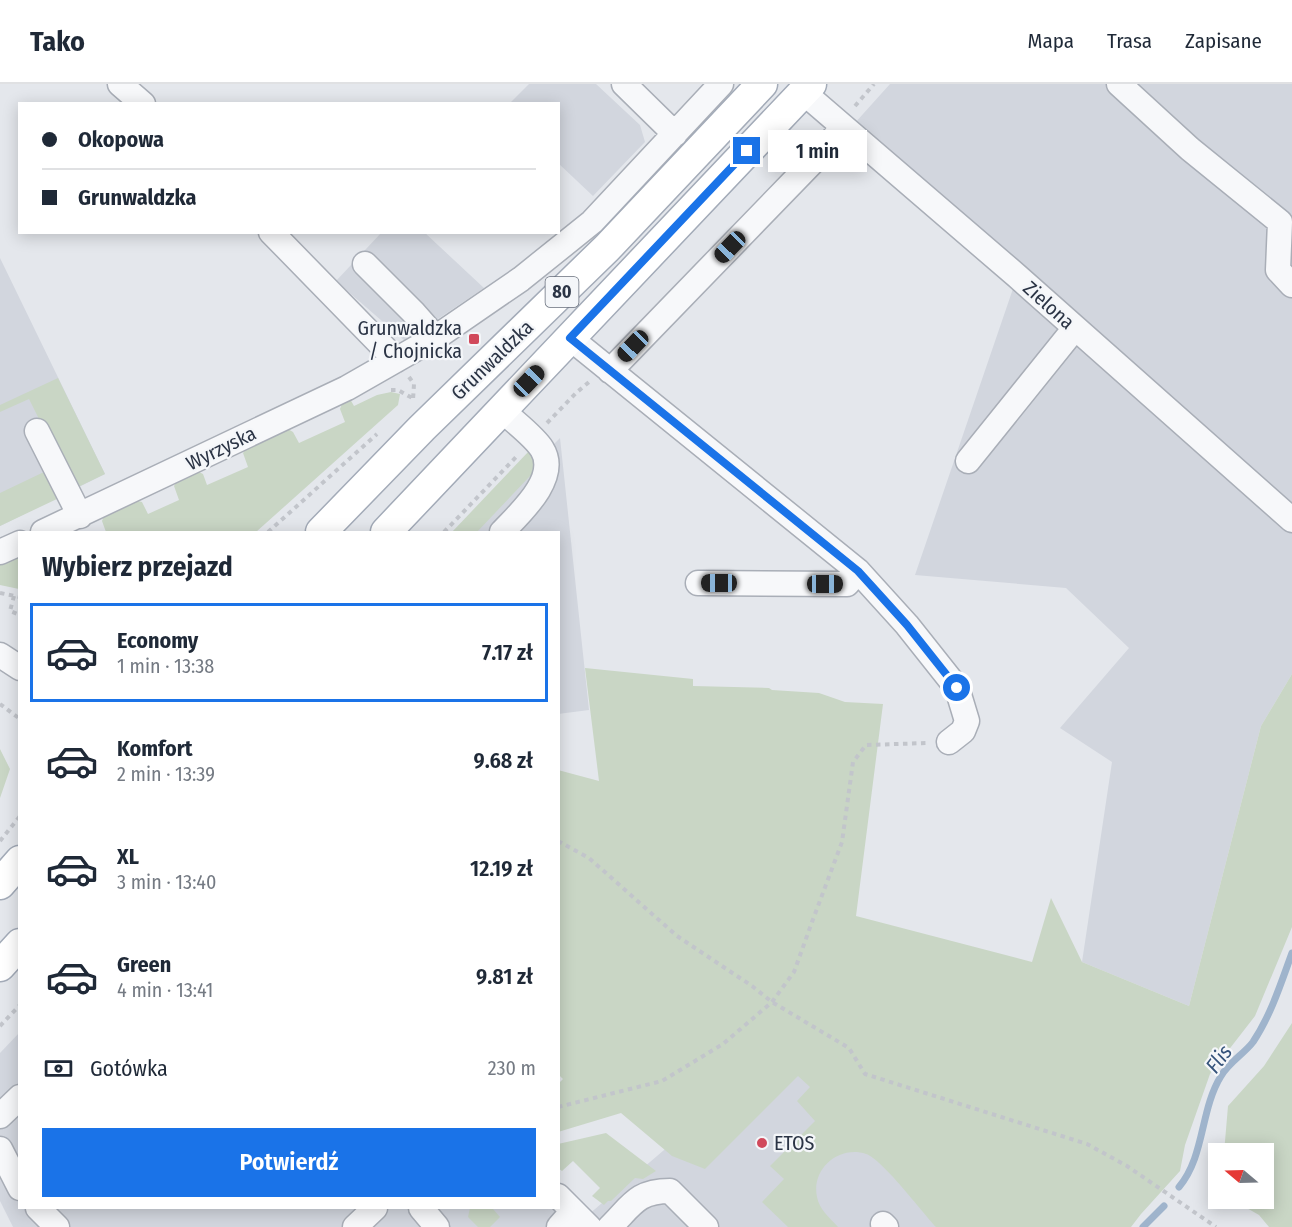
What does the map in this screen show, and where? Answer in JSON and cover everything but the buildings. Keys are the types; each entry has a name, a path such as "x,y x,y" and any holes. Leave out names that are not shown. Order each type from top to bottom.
{"main road":[{"name":"Grunwaldzka","path":"322,531 430,420 607,248 762,84"},
{"name":"Grunwaldzka","path":"387,531 807,88"},
{"path":"0,884 18,863"},
{"path":"0,966 18,946"}],"street":[{"path":"120,84 141,102"},
{"path":"624,84 675,134"},
{"name":"Wyrzyska","path":"45,531 347,388 435,337 521,279 592,222 721,84"},
{"path":"1119,84 1190,149 1280,222 1278,270 1292,285"},
{"name":"Zielona","path":"807,88 847,118 1075,328 1292,520"},
{"path":"610,371 828,146 847,118"},
{"path":"273,234 396,360"},
{"path":"365,264 435,337"},
{"path":"968,461 1075,328"},
{"path":"570,338 858,571 907,625 957,688 967,721 963,731 949,742"},
{"path":"502,410 542,449 546,459 543,479 537,493 503,531"},
{"path":"37,432 80,516"},
{"path":"0,552 18,544"},
{"path":"698,583 847,584 858,571"},
{"path":"0,649 18,651"},
{"path":"0,655 18,667"},
{"path":"0,1116 18,1099"},
{"path":"0,1149 18,1184"},
{"path":"610,1227 640,1196 655,1191 670,1191 706,1227"},
{"path":"39,1209 57,1227"},
{"path":"355,1227 374,1209"},
{"path":"422,1209 436,1227"}],"path":[{"path":"847,118 874,84"},
{"path":"396,360 414,384 414,399"},
{"path":"382,390 398,390 414,399"},
{"path":"406,406 420,396"},
{"path":"269,531 382,429"},
{"path":"0,593 18,597"},
{"path":"14,596 10,611 18,614"},
{"path":"0,704 18,718"},
{"path":"560,1106 662,1081 723,1044 772,1002 794,972 842,842 853,762 866,745 949,742"},
{"path":"0,842 18,819"},
{"path":"560,842 589,858 677,936 772,1002 849,1048 865,1074 1087,1144 1127,1166 1216,1227"},
{"path":"0,1026 18,1007"}],"shaded area":[{"path":"529,84 596,84 640,125 645,142 593,196 560,165 560,102 511,102"},
{"path":"890,84 1292,84 1292,674 1261,726 1189,1006 1082,962 1112,762 1060,728 1129,648 1066,588 915,575 1017,277 854,124"},
{"path":"380,234 426,234 484,288 405,341 336,281"},
{"path":"0,258 105,474 0,526"},
{"path":"560,438 589,710 560,714 560,531 468,531"},
{"path":"801,1033 980,1227 574,1227"},
{"path":"18,1034 18,1209 554,1209 573,1227 13,1227 0,1201 0,1053"}],"green space":[{"path":"58,378 105,474 72,490 49,429 45,421 41,423 29,399 0,412 0,405"},
{"path":"391,392 400,394 398,405 257,531 106,531 102,521 104,516 138,501 142,502 148,514 179,500 174,486 177,481 199,472 203,474 207,485 248,467 243,453 246,449 288,429 293,432 299,443 345,422 340,409 342,404 350,399 354,406 377,395"},
{"path":"529,451 535,457 534,471 531,475 478,531 453,531"},
{"path":"46,471 59,498 0,526 0,493"},
{"path":"18,556 18,589 0,585 0,565"},
{"path":"585,668 693,679 693,686 769,688 819,693 845,702 883,704 856,916 1032,962 1051,898 1082,962 1189,1006 1261,726 1292,674 1292,927 1255,1016 1210,1074 1185,1145 1180,1171 1131,1227 936,1227 882,1165 866,1154 856,1152 837,1156 829,1162 818,1177 816,1187 818,1201 838,1227 788,1227 762,1202 784,1179 770,1166 815,1121 797,1101 810,1087 798,1076 705,1169 672,1156 621,1113 560,1131 560,1082 563,1079 560,1076 560,771 599,781"},
{"path":"0,749 10,769 0,798"},
{"path":"1292,1023 1292,1227 1269,1227 1259,1215 1248,1209 1274,1209 1274,1143 1225,1143 1228,1106 1264,1066"},
{"path":"606,1133 656,1171 643,1179 635,1178 604,1205 592,1196 600,1188 573,1161 562,1171 560,1170 560,1144"},
{"path":"470,1209 493,1209 500,1217 490,1227 478,1227 468,1217"}],"waterway":[{"name":"Flis","path":"1179,1187 1194,1161 1214,1089 1224,1071 1253,1042 1259,1032 1275,999 1292,953"},
{"name":"Flis","path":"1143,1227 1164,1206"}],"place":[{"name":"Grunwaldzka / Chojnicka","path":"474,339"},
{"name":"ETOS","path":"762,1143"}],"route":[{"path":"747,151 570,338 858,571 907,625 957,688"}]}
